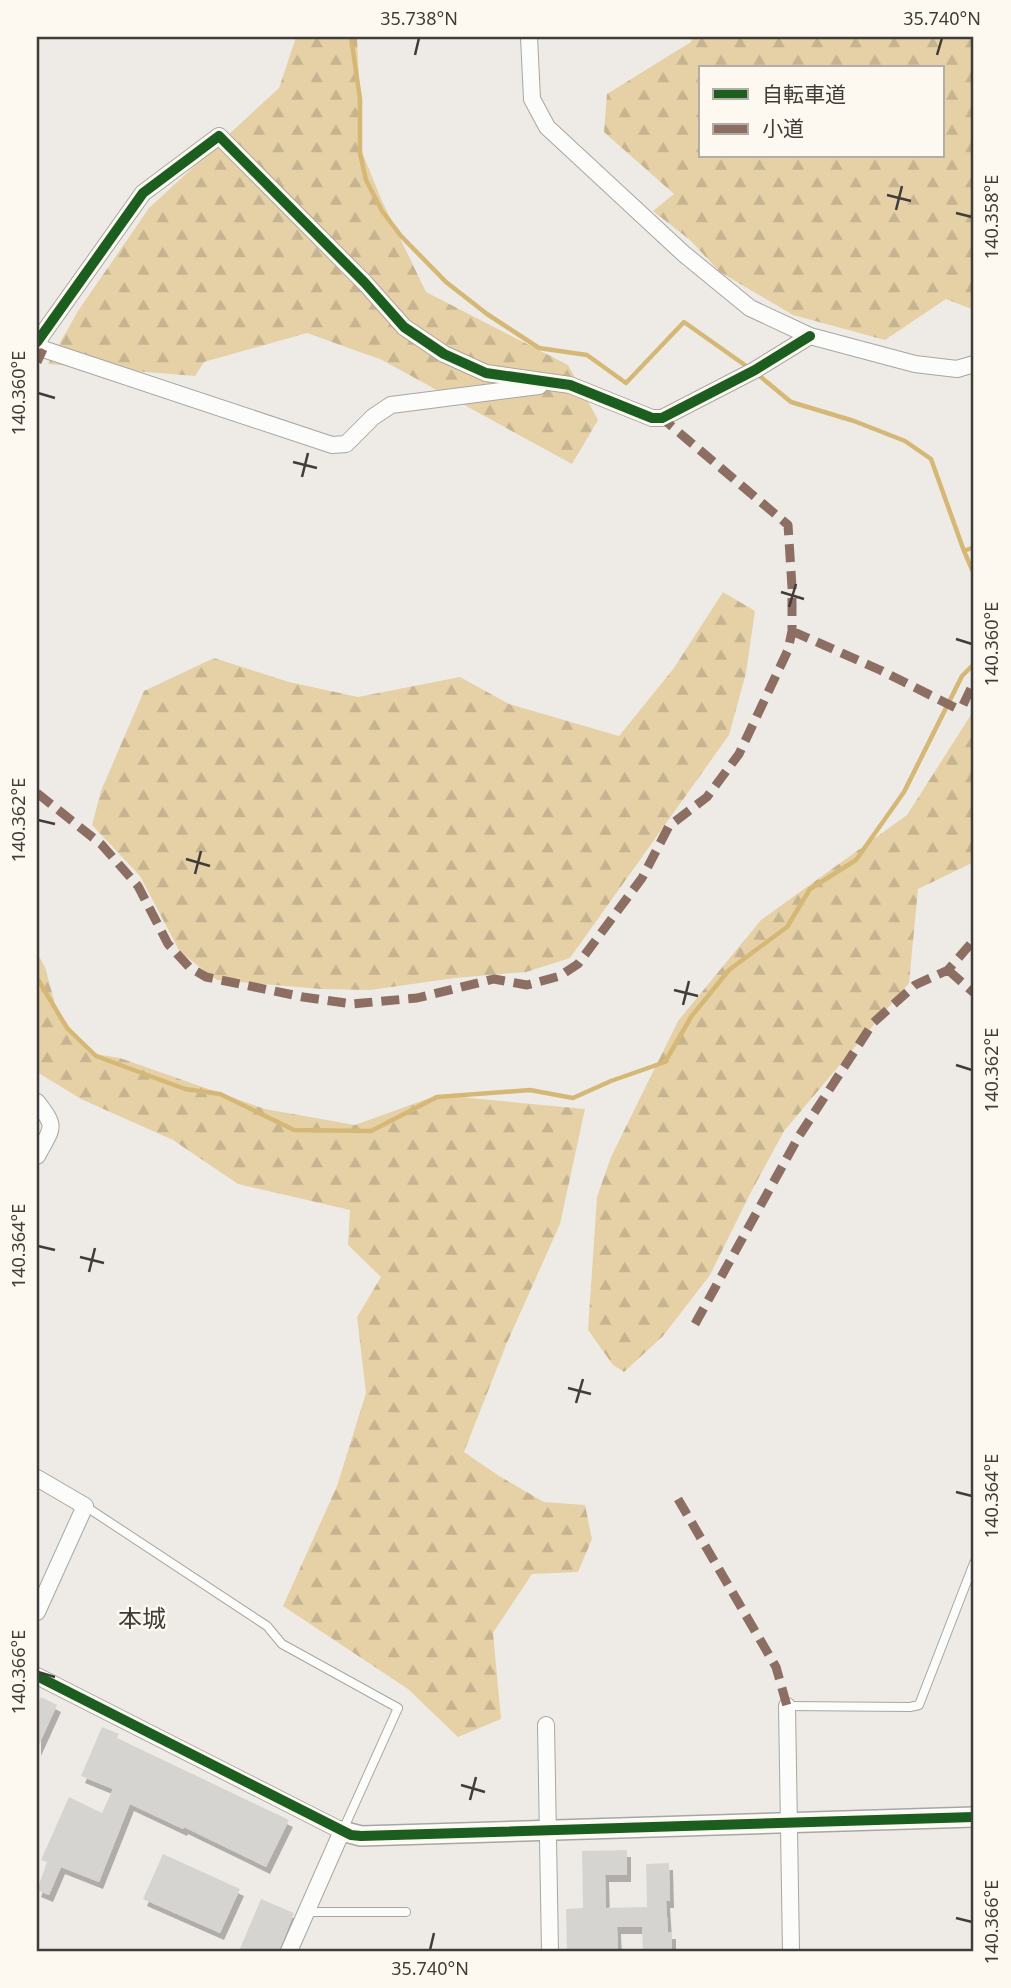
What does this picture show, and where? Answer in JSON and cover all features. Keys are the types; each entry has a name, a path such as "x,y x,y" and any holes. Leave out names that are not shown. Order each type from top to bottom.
{"street":[{"path":"529,37 532,99 547,127 684,254 750,307 810,336 915,364 957,369 974,364"},
{"path":"559,383 391,405 373,417 346,444 332,445 43,349 37,342 143,193 219,136 365,283 404,327 443,354 486,373 559,383 570,385 652,418 662,418 755,370 810,336"},
{"path":"37,1102 51,1120 52,1126 37,1156"},
{"path":"37,1478 85,1506 37,1612"},
{"path":"37,1675 342,1831 361,1836 974,1817"},
{"path":"787,1706 792,1951"},
{"path":"546,1725 550,1951"},
{"path":"289,1951 342,1831"}],"lane":[{"path":"85,1506 267,1626 282,1644 398,1708 342,1831"},
{"path":"787,1706 919,1705 974,1563"},
{"path":"306,1912 407,1912"}],"green space":[{"path":"296,37 357,37 362,152 382,201 426,292 568,365 598,420 572,464 382,360 307,333 204,362 195,376 48,364 78,311 149,208 279,88"},
{"path":"692,37 974,37 974,310 946,299 885,340 793,315 720,272 690,240 653,211 674,194 604,132 607,94 691,42"},
{"path":"723,592 755,611 746,673 729,735 570,958 526,972 455,978 370,990 321,989 217,980 180,952 140,876 92,825 101,791 144,691 214,658 289,682 358,697 460,677 509,704 619,736 674,668"},
{"path":"974,710 974,862 918,889 909,983 784,1131 710,1275 663,1336 624,1372 613,1365 588,1330 597,1197 611,1157 678,1021 761,920 907,815"},
{"path":"37,953 45,967 57,1011 90,1053 120,1058 265,1109 355,1125 438,1095 585,1109 560,1224 506,1345 464,1452 544,1502 585,1505 592,1539 578,1572 532,1574 493,1633 501,1719 458,1737 408,1689 283,1606 337,1486 366,1393 357,1317 381,1277 348,1245 350,1210 238,1184 173,1140 81,1099 37,1072"}],"building":[{"path":"41,1697 57,1705 37,1749 37,1706"},
{"path":"102,1727 119,1734 117,1738 289,1820 266,1867 130,1804 99,1882 61,1867 49,1895 37,1890 47,1862 41,1860 69,1797 102,1813 113,1789 81,1776"},
{"path":"627,1850 627,1875 605,1875 606,1908 647,1907 646,1864 669,1863 670,1901 666,1901 668,1932 672,1932 672,1951 643,1951 642,1927 617,1927 618,1951 567,1951 566,1909 583,1908 582,1851"},
{"path":"163,1854 240,1889 220,1933 143,1899"},
{"path":"261,1899 294,1913 279,1951 239,1951"}],"waterway":[{"path":"351,37 360,99 360,153 366,180 382,211 401,236 446,282 487,314 539,348 587,355 626,383 684,322 749,368"},
{"path":"756,373 791,402 854,421 905,441 931,459 974,574"},
{"path":"964,551 974,547"},
{"path":"37,978 67,1028 96,1056 185,1089 220,1094 294,1130 371,1131 437,1097 530,1090 573,1098 665,1062 691,1017 729,970 787,927 810,889 856,860 904,792 962,676 974,664"}],"marked path":[{"path":"37,362 43,349"},
{"path":"37,793 101,844 138,886 168,944 189,967 206,977 352,1004 417,998 494,979 527,985 560,976 578,964 642,878 669,826 707,797 739,754 788,650 792,631 788,525 662,418"},
{"path":"792,631 956,708 963,705 974,682"},
{"path":"695,1324 799,1136 873,1023 915,985 948,970 974,940"},
{"path":"948,970 974,993"},
{"path":"678,1499 776,1667 787,1706"}],"cycle path":[{"path":"37,342 143,193 219,136 365,283 404,327 444,354 486,373 570,385 652,418 662,418 755,370 810,336"},
{"path":"37,1676 351,1835 974,1817"}],"district":[{"name":"本城","path":"142,1619"}]}
